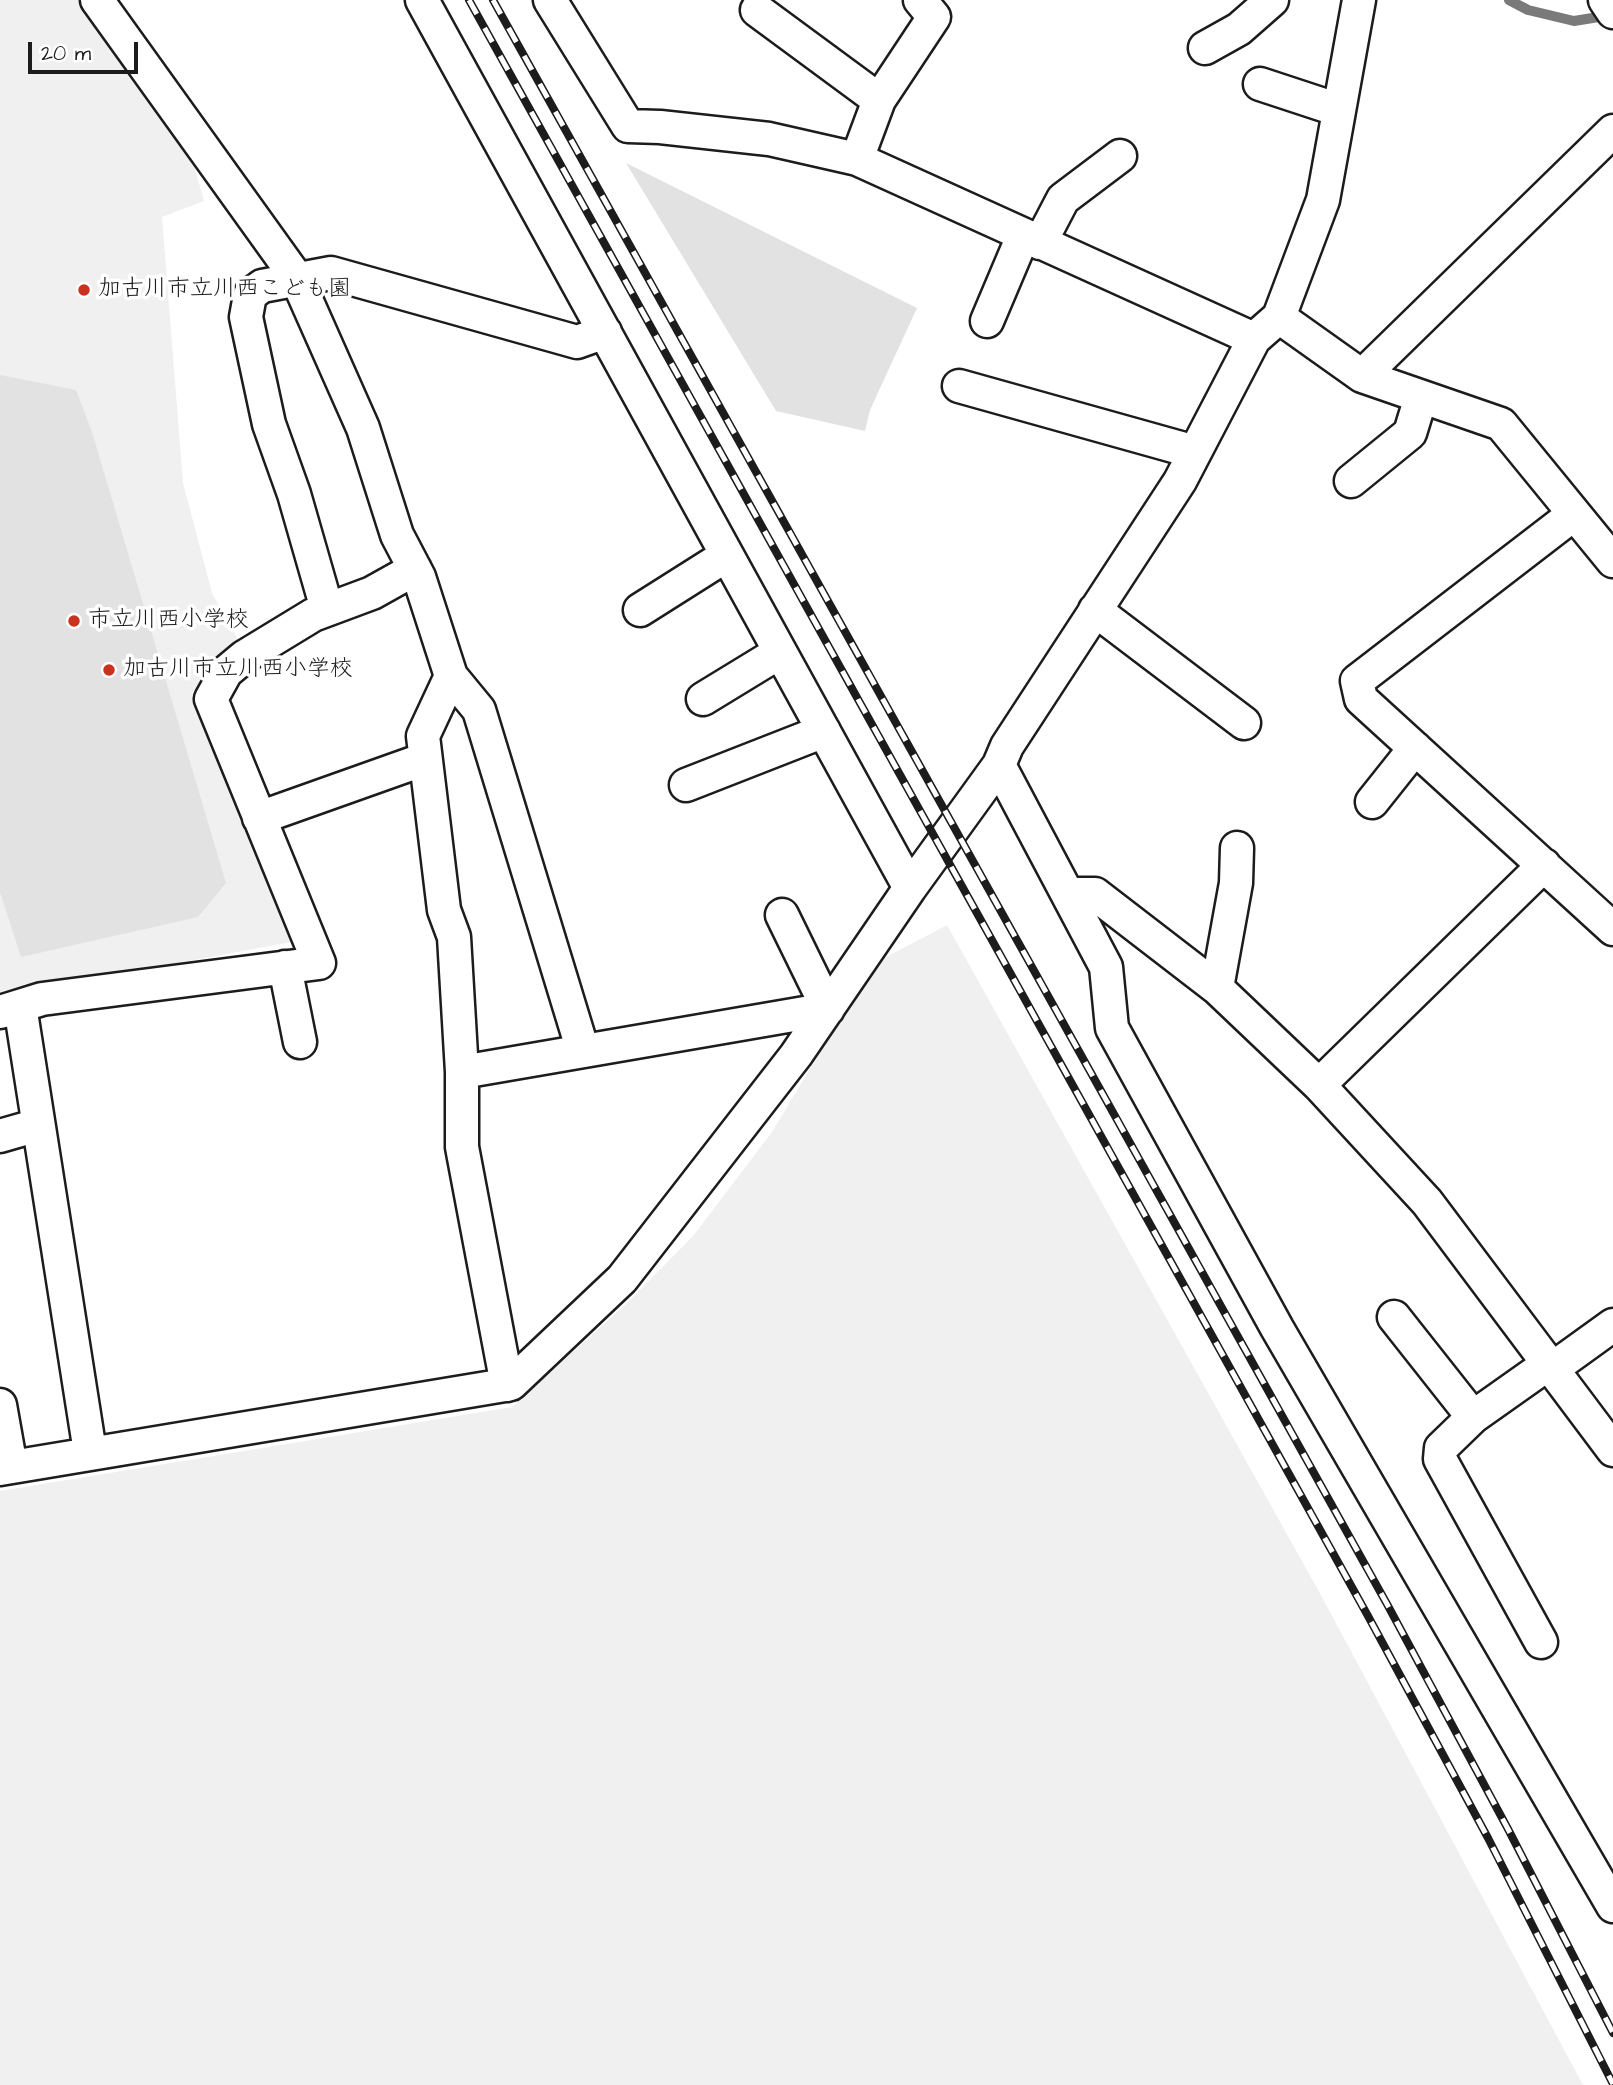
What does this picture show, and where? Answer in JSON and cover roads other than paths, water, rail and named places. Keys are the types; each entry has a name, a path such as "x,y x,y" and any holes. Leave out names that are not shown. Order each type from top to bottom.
{"street":[{"path":"97,0 296,277 363,428 397,535 415,569 451,676 479,710 583,1051"},
{"path":"422,0 910,888"},
{"path":"550,0 628,126 769,139 857,159 1254,339"},
{"path":"857,159 879,100 934,17 920,0"},
{"path":"1205,48 1239,29 1272,0"},
{"path":"0,1405 5,1468 507,1385 622,1279 718,1159 828,1009 910,888 999,765 1007,746 1180,481 1254,339 1279,317 1323,201 1359,0"},
{"path":"757,10 879,100"},
{"path":"1260,84 1339,110"},
{"path":"1362,376 1613,131"},
{"path":"987,321 1031,239 1063,199 1121,156"},
{"path":"327,609 269,424 246,317 250,295 262,286 296,277 331,273 577,342 605,332"},
{"path":"1279,317 1362,376 1501,424 1613,561"},
{"path":"959,386 1195,452"},
{"path":"1351,481 1410,433 1421,397"},
{"path":"1574,514 1357,681 1361,699 1613,929"},
{"path":"640,610 727,555"},
{"path":"90,1452 38,1125 10,1009 42,999 319,963 211,699 226,672 243,657 327,609 372,593 415,569"},
{"path":"1095,610 1244,723"},
{"path":"703,699 780,652"},
{"path":"451,676 423,736 444,910 454,937 462,1072 462,1147 507,1385"},
{"path":"686,785 824,731"},
{"path":"1372,802 1415,748"},
{"path":"259,818 425,759"},
{"path":"999,765 1107,967 1112,1028 1277,1328 1613,1906"},
{"path":"1217,988 1236,883 1237,848"},
{"path":"1319,1085 1544,865"},
{"path":"1068,894 1095,894 1217,988 1319,1085 1427,1202 1613,1450"},
{"path":"782,915 828,1009"},
{"path":"285,967 300,1042"},
{"path":"462,1072 828,1009"},
{"path":"0,1136 38,1125"},
{"path":"1394,1317 1473,1417"},
{"path":"1541,1642 1440,1459 1441,1448 1473,1417 1613,1325"}],"waterway":[{"path":"1509,0 1528,10 1574,21 1611,15"}],"railway":[{"path":"469,0 1368,1616 1488,1838 1613,2084"},
{"path":"493,0 1387,1604 1508,1829 1613,2033"}],"place":[{"name":"加古川市立川西こども園","path":"84,290"},
{"name":"市立川西小学校","path":"74,621"},
{"name":"加古川市立川西小学校","path":"109,670"}]}
